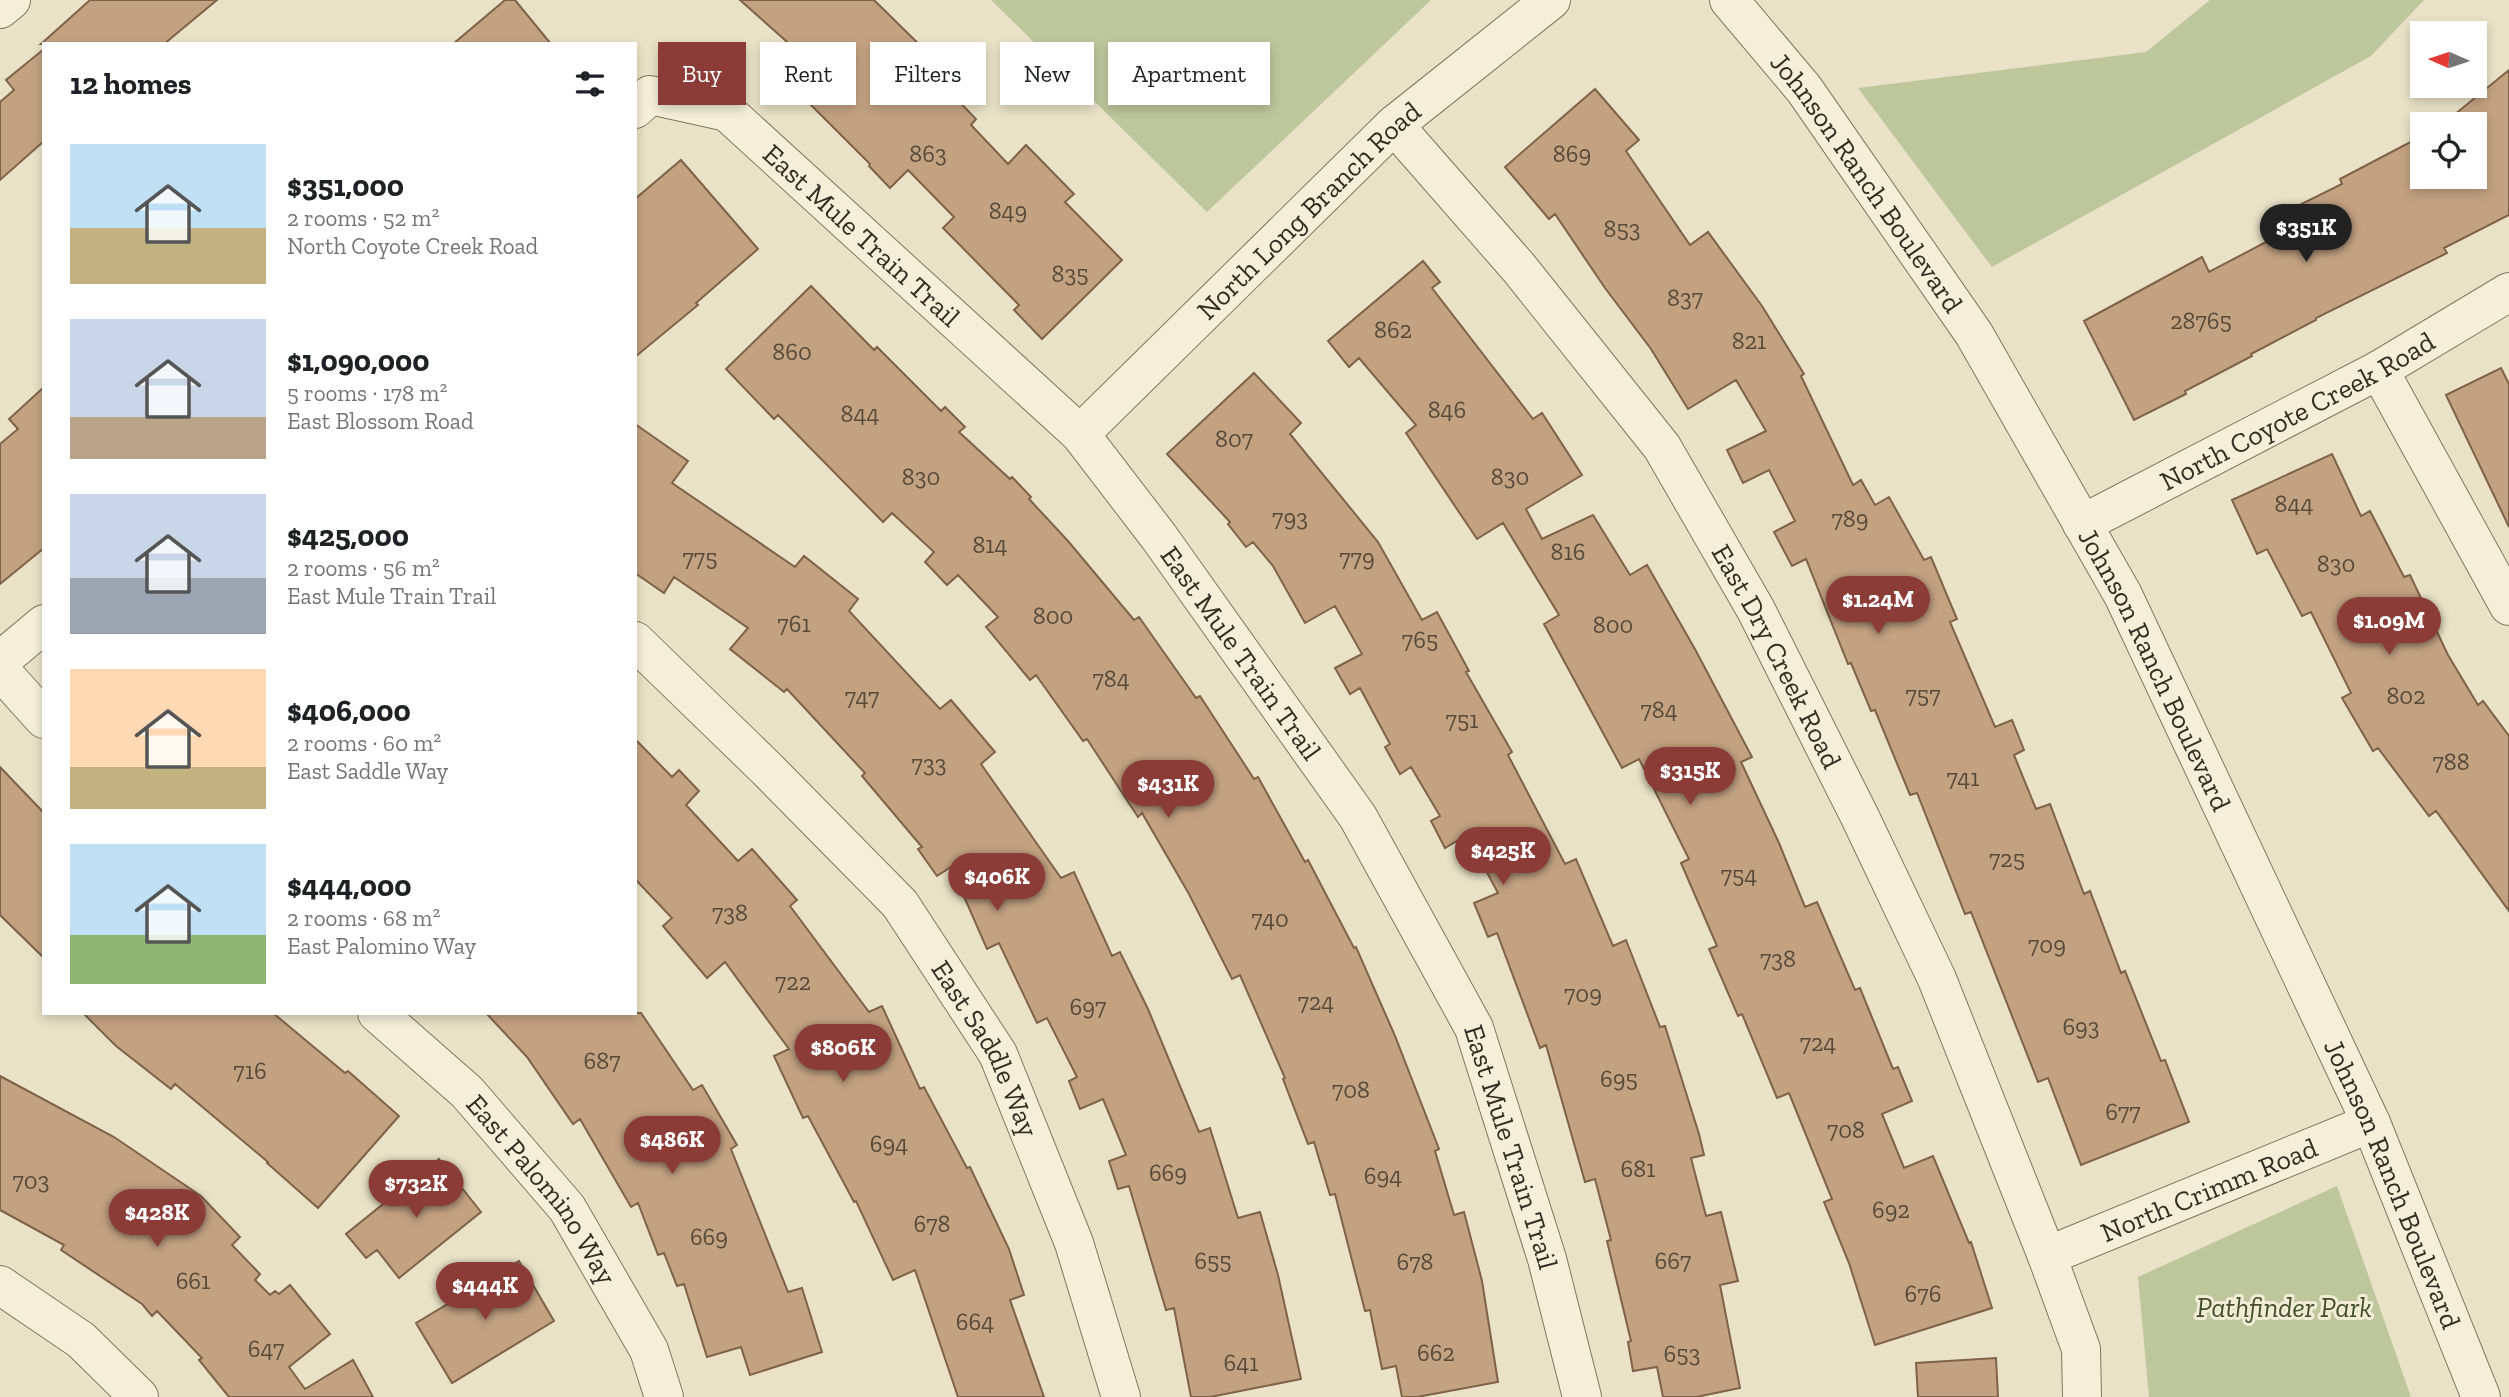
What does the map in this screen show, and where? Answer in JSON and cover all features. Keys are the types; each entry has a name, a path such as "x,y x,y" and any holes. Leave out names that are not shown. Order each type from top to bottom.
{"street":[{"path":"0,9 11,0"},
{"name":"North Long Branch Road","path":"1080,434 1394,125 1551,0"},
{"name":"Johnson Ranch Boulevard","path":"1729,0 1804,89 1975,334 2123,595 2371,1123 2481,1397"},
{"name":"East Mule Train Trail","path":"643,102 727,112 1080,434 1159,537 1358,817 1474,1028 1548,1259 1582,1397"},
{"name":"East Dry Creek Road","path":"1394,125 1519,268 1662,447 1756,610 1937,979 2081,1349 2082,1397"},
{"name":"North Coyote Creek Road","path":"2082,524 2379,370 2509,292"},
{"path":"2379,370 2509,606"},
{"path":"0,661 42,626"},
{"name":"East Saddle Way","path":"637,643 767,769 900,904 998,1055 1074,1243 1121,1397"},
{"path":"0,670 42,717"},
{"name":"East Palomino Way","path":"379,1015 467,1092 567,1208 649,1350 664,1397"},
{"name":"North Crimm Road","path":"2047,1256 2371,1123"},
{"path":"0,1285 80,1340 139,1397"}],"green space":[{"path":"991,0 1431,0 1207,212 1094,101 1094,42 1034,42"},
{"path":"2210,0 2424,0 2371,56 1992,267 1858,88 2146,52"},
{"name":"Pathfinder Park","path":"2337,1186 2411,1397 2149,1397 2138,1277"}],"building":[{"path":"90,0 217,0 166,42 43,42"},
{"path":"505,0 515,0 549,42 455,42"},
{"path":"740,0 874,0 917,42 870,42 870,105 963,105 976,119 971,125 1008,164 1026,145 1074,194 1065,202 1122,260 1042,339 1014,310 1019,305 943,228 954,217 908,170 890,188 811,105 856,105 856,42 787,42"},
{"path":"42,51 42,143 0,180 0,102 14,90 6,80"},
{"path":"2509,70 2509,215 2444,248 2447,253 2316,318 2185,391 2186,394 2134,420 2084,321 2202,257 2209,272 2285,232 2277,216 2342,184 2340,179 2410,142 2410,189 2487,189 2487,112 2458,112 2475,98 2487,98 2487,88"},
{"path":"1595,89 1639,140 1626,151 1690,245 1708,232 1762,306 1804,374 1801,376 1853,485 1861,480 1875,505 1889,497 1924,560 1931,557 1957,619 1950,622 1995,727 2012,720 2024,750 2014,755 2036,809 2050,804 2084,894 2090,891 2121,973 2125,971 2189,1122 2081,1165 2048,1078 2038,1082 1971,912 1965,914 1917,793 1910,795 1875,710 1871,711 1851,663 1848,664 1806,559 1792,566 1774,532 1795,521 1769,470 1743,483 1727,450 1766,431 1736,380 1688,409 1651,349 1605,288 1555,214 1549,219 1505,167"},
{"path":"681,160 758,249 696,303 698,305 637,355 637,197"},
{"path":"1423,261 1440,282 1432,288 1533,419 1542,413 1582,475 1526,509 1542,539 1593,515 1630,575 1647,565 1696,651 1752,757 1741,762 1805,907 1817,902 1855,990 1860,988 1893,1069 1898,1067 1912,1101 1882,1114 1904,1168 1933,1156 1969,1243 1971,1242 1992,1308 1875,1345 1849,1263 1824,1202 1832,1199 1789,1093 1777,1098 1742,1014 1738,1016 1709,949 1717,946 1681,863 1689,859 1639,759 1622,768 1544,624 1559,615 1503,523 1477,539 1406,433 1416,425 1359,358 1349,367 1328,341"},
{"path":"811,286 874,350 877,347 941,411 945,407 965,427 959,432 1010,479 1012,477 1031,497 1029,499 1134,620 1139,617 1196,698 1200,696 1254,779 1258,777 1305,862 1308,860 1354,948 1356,947 1395,1036 1439,1149 1435,1151 1454,1215 1464,1212 1482,1281 1498,1382 1417,1397 1402,1397 1396,1366 1382,1369 1370,1310 1365,1311 1335,1194 1330,1195 1314,1142 1308,1144 1283,1079 1285,1078 1240,975 1232,979 1189,894 1142,813 1138,817 1087,739 1083,741 1036,675 1030,680 986,627 998,617 958,575 947,585 925,562 934,552 892,513 883,522 778,415 774,419 726,369"},
{"path":"2501,368 2509,384 2509,527 2446,395"},
{"path":"1254,373 1301,423 1290,434 1378,542 1422,620 1437,612 1469,671 1466,672 1512,752 1508,755 1565,864 1576,859 1613,946 1626,940 1660,1027 1665,1026 1699,1134 1704,1155 1691,1158 1706,1216 1721,1212 1738,1281 1720,1285 1740,1388 1696,1397 1663,1397 1657,1367 1633,1371 1628,1342 1631,1341 1607,1241 1611,1240 1595,1179 1585,1182 1546,1045 1540,1048 1497,933 1488,937 1474,903 1498,893 1467,835 1445,848 1431,821 1440,816 1411,767 1400,774 1385,747 1390,744 1360,688 1350,694 1335,668 1362,654 1335,606 1305,623 1273,566 1253,542 1246,547 1228,524 1230,522 1167,454"},
{"path":"42,389 42,550 0,584 0,444 18,429 9,419"},
{"path":"637,425 688,461 672,483 795,567 804,556 858,599 849,611 940,709 951,700 995,752 981,764 1061,878 1074,872 1112,956 1120,952 1148,1009 1199,1132 1210,1128 1238,1218 1260,1212 1278,1275 1301,1379 1210,1397 1191,1397 1174,1308 1166,1310 1129,1186 1118,1189 1109,1161 1126,1155 1103,1099 1080,1109 1069,1081 1077,1077 1047,1018 1037,1023 999,943 987,949 951,867 937,876 918,849 922,847 862,776 865,773 787,689 784,692 730,649 748,628 674,577 664,593 637,574"},
{"path":"2332,454 2361,516 2370,511 2404,577 2410,575 2448,655 2478,705 2483,701 2509,736 2509,911 2436,811 2429,816 2378,748 2373,751 2342,698 2351,693 2311,612 2302,616 2267,549 2257,554 2232,500"},
{"path":"637,741 672,777 679,770 699,791 686,805 738,861 752,849 797,900 790,906 869,1012 882,1006 920,1089 924,1087 967,1168 970,1167 1009,1249 1024,1295 1010,1300 1044,1397 958,1397 915,1270 893,1280 856,1201 854,1202 808,1116 803,1118 774,1056 789,1049 725,962 707,978 663,926 672,918 637,881"},
{"path":"0,767 42,811 42,956 0,915"},
{"path":"641,1013 693,1090 702,1085 737,1145 731,1149 788,1292 802,1288 822,1352 750,1375 741,1347 707,1357 684,1284 677,1286 664,1253 658,1255 638,1203 631,1207 580,1119 573,1124 527,1057 488,1015"},
{"path":"85,1015 275,1015 345,1073 348,1071 399,1116 318,1208 175,1084 171,1089 116,1046"},
{"path":"0,1076 114,1137 201,1196 240,1237 232,1245 260,1274 255,1280 270,1295 275,1291 279,1294 290,1285 330,1334 289,1367 305,1389 353,1360 373,1397 229,1397 199,1360 202,1358 157,1311 152,1316 142,1304 61,1250 64,1245 0,1210"},
{"path":"439,1159 481,1212 399,1278 377,1250 366,1258 346,1234"},
{"path":"519,1261 554,1321 452,1383 416,1323"},
{"path":"1996,1358 1998,1397 1918,1397 1916,1363"}]}
